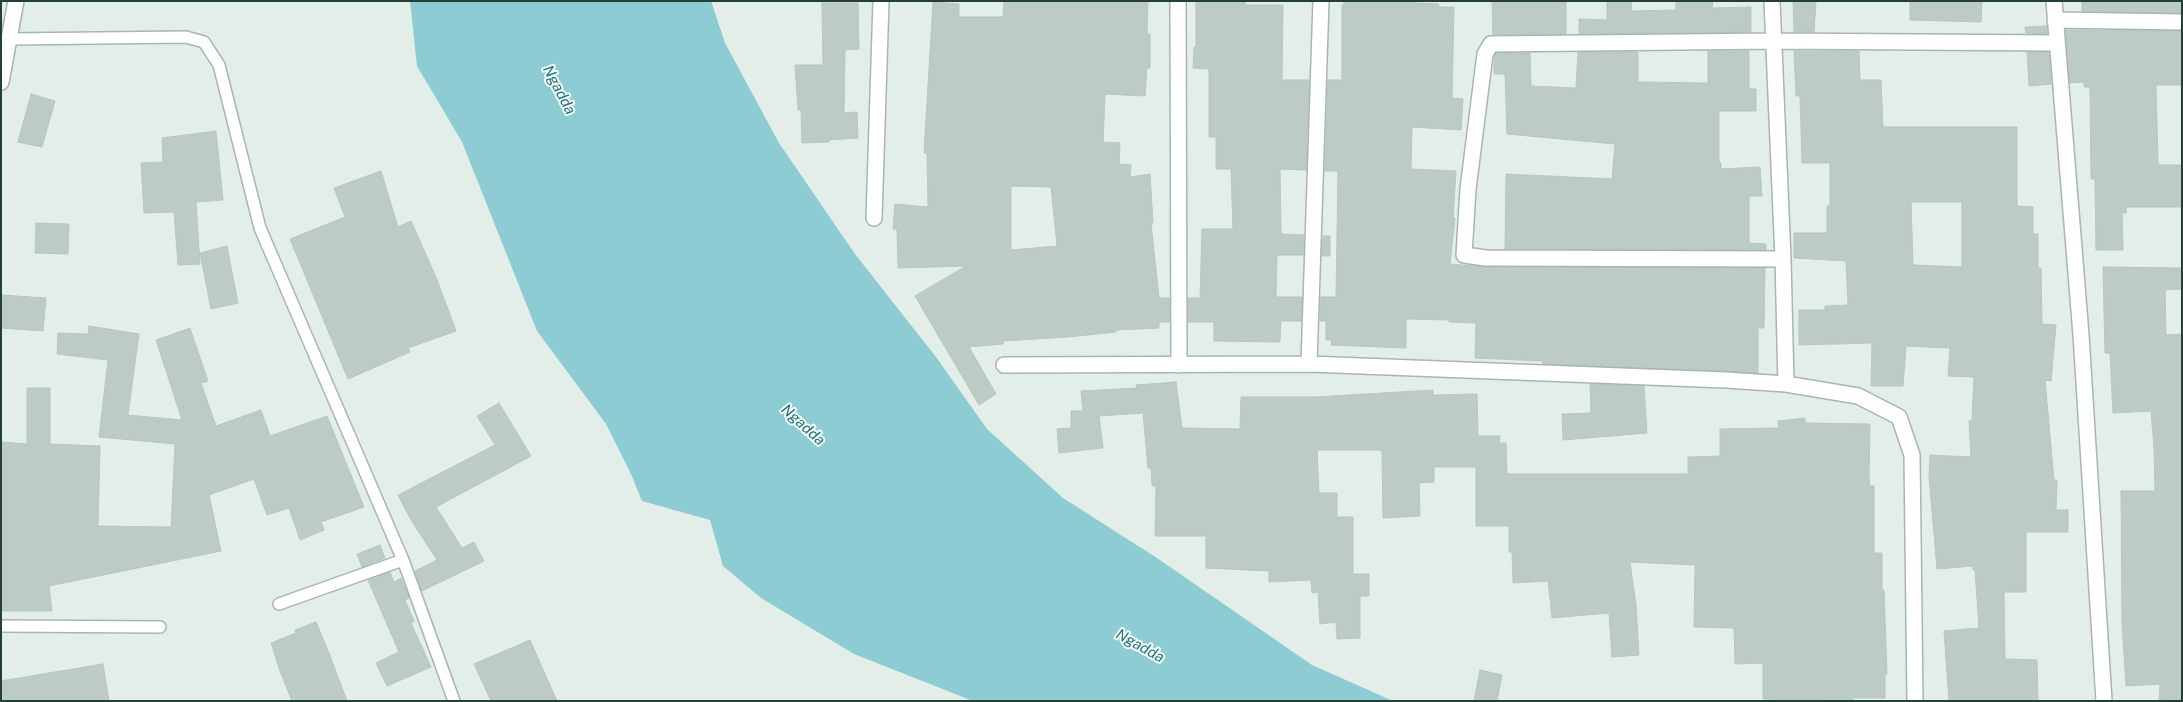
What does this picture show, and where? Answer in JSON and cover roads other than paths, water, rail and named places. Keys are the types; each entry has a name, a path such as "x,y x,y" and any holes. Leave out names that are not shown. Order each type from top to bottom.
{"street":[{"path":"1,82 16,1"},
{"path":"874,218 881,1"},
{"path":"1178,1 1180,365"},
{"path":"1310,364 1321,1"},
{"path":"1772,1 1783,259 1786,384"},
{"path":"2054,1 2080,336 2104,701"},
{"path":"2055,20 2182,22"},
{"path":"1783,259 1486,258 1464,255 1468,189 1485,54 1491,44 1774,41 2057,43"},
{"path":"1004,366 1310,364 1726,380 1786,384 1858,396 1899,417 1912,455 1915,701"}],"lane":[{"path":"9,39 186,37 204,42 219,65 260,228 403,560 454,701"},
{"path":"279,604 403,560"},
{"path":"1,626 160,627"}],"water":[{"name":"Ngadda","path":"410,1 711,1 725,43 779,143 855,254 936,357 987,429 1063,498 1157,558 1312,665 1393,701 973,701 854,654 761,598 723,566 710,520 642,501 606,424 537,331 462,142 417,66"}]}
